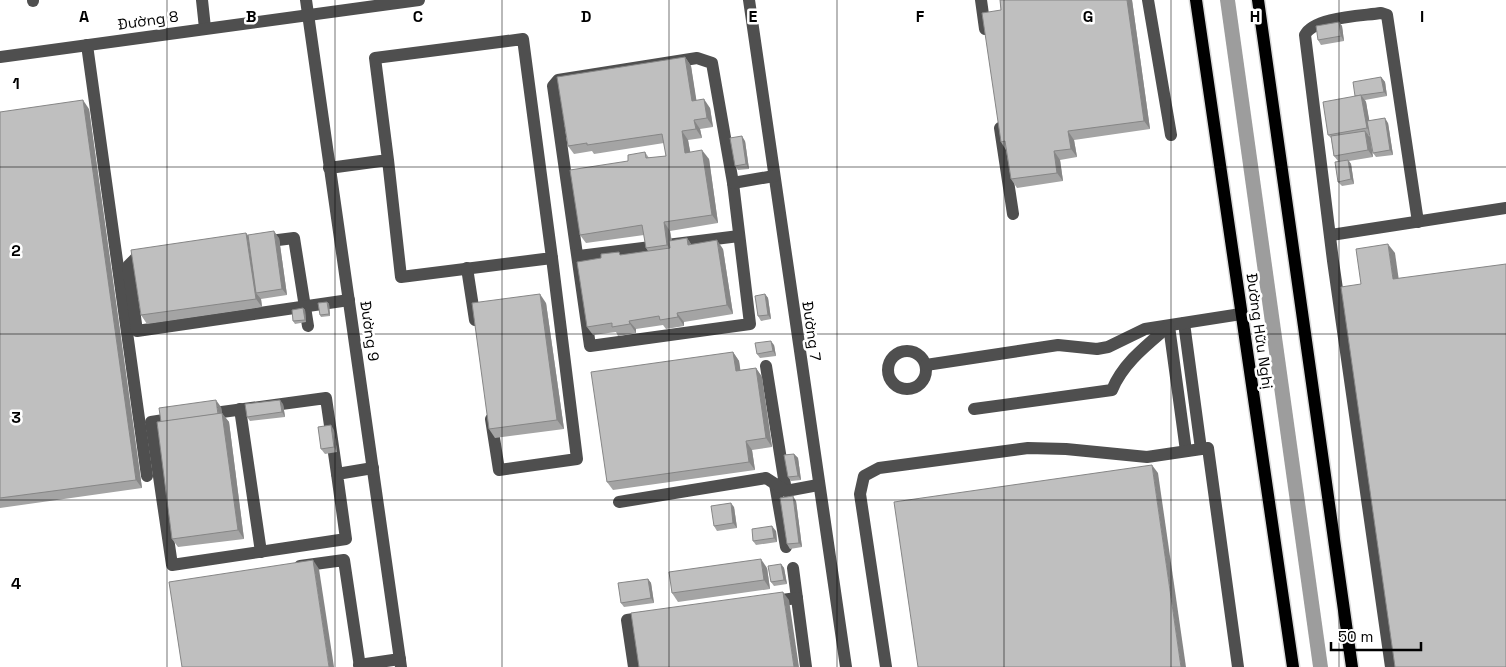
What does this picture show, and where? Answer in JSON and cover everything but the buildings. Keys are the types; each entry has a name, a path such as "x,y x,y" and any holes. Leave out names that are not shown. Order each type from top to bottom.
{"main road":[{"name":"Đường Hữu Nghị","path":"1196,0 1293,667"},
{"path":"1258,0 1352,667"}],"street":[{"path":"202,0 205,28"},
{"name":"Đường 9","path":"306,0 400,663"},
{"name":"Đường 8","path":"0,57 419,0"},
{"name":"Đường 7","path":"749,0 818,485 846,667"},
{"path":"981,0 987,39"},
{"path":"1148,0 1171,135"},
{"path":"1391,667 1305,35 1308,28 1319,23 1381,13 1387,15 1418,222"},
{"path":"488,403 499,470 578,459 552,258 523,39 375,58 401,277 552,258"},
{"path":"87,45 91,101 147,476"},
{"path":"697,58 712,63 733,183 739,236 750,324 590,346 579,256 553,86 558,80 697,58"},
{"path":"999,117 1014,214"},
{"path":"329,168 388,160"},
{"path":"733,183 774,176"},
{"path":"1331,235 1506,208"},
{"path":"579,256 739,236"},
{"path":"247,244 294,238 308,326"},
{"path":"163,255 134,259 128,266 137,331 349,300"},
{"path":"467,268 478,336"},
{"path":"926,365 1058,345 1097,349 1108,347 1128,335 1145,328 1241,314"},
{"path":"1184,323 1202,449"},
{"path":"974,409 1112,390 1126,366 1169,326"},
{"path":"1169,326 1186,452"},
{"path":"766,366 786,491"},
{"path":"326,398 346,539 172,565 151,422 240,409 326,398"},
{"path":"240,409 261,552"},
{"path":"886,667 860,494 862,479 870,471 879,468 1028,448 1066,449 1147,457 1208,448 1238,667"},
{"path":"337,474 373,468"},
{"path":"619,502 766,478 786,491 818,485"},
{"path":"775,484 786,547"},
{"path":"286,567 344,560 360,666 400,663"},
{"path":"794,568 806,667"},
{"path":"760,603 797,598"},
{"path":"634,667 627,620 656,616"}],"shaded area":[{"path":"1220,0 1235,0 1328,667 1313,667"}]}
